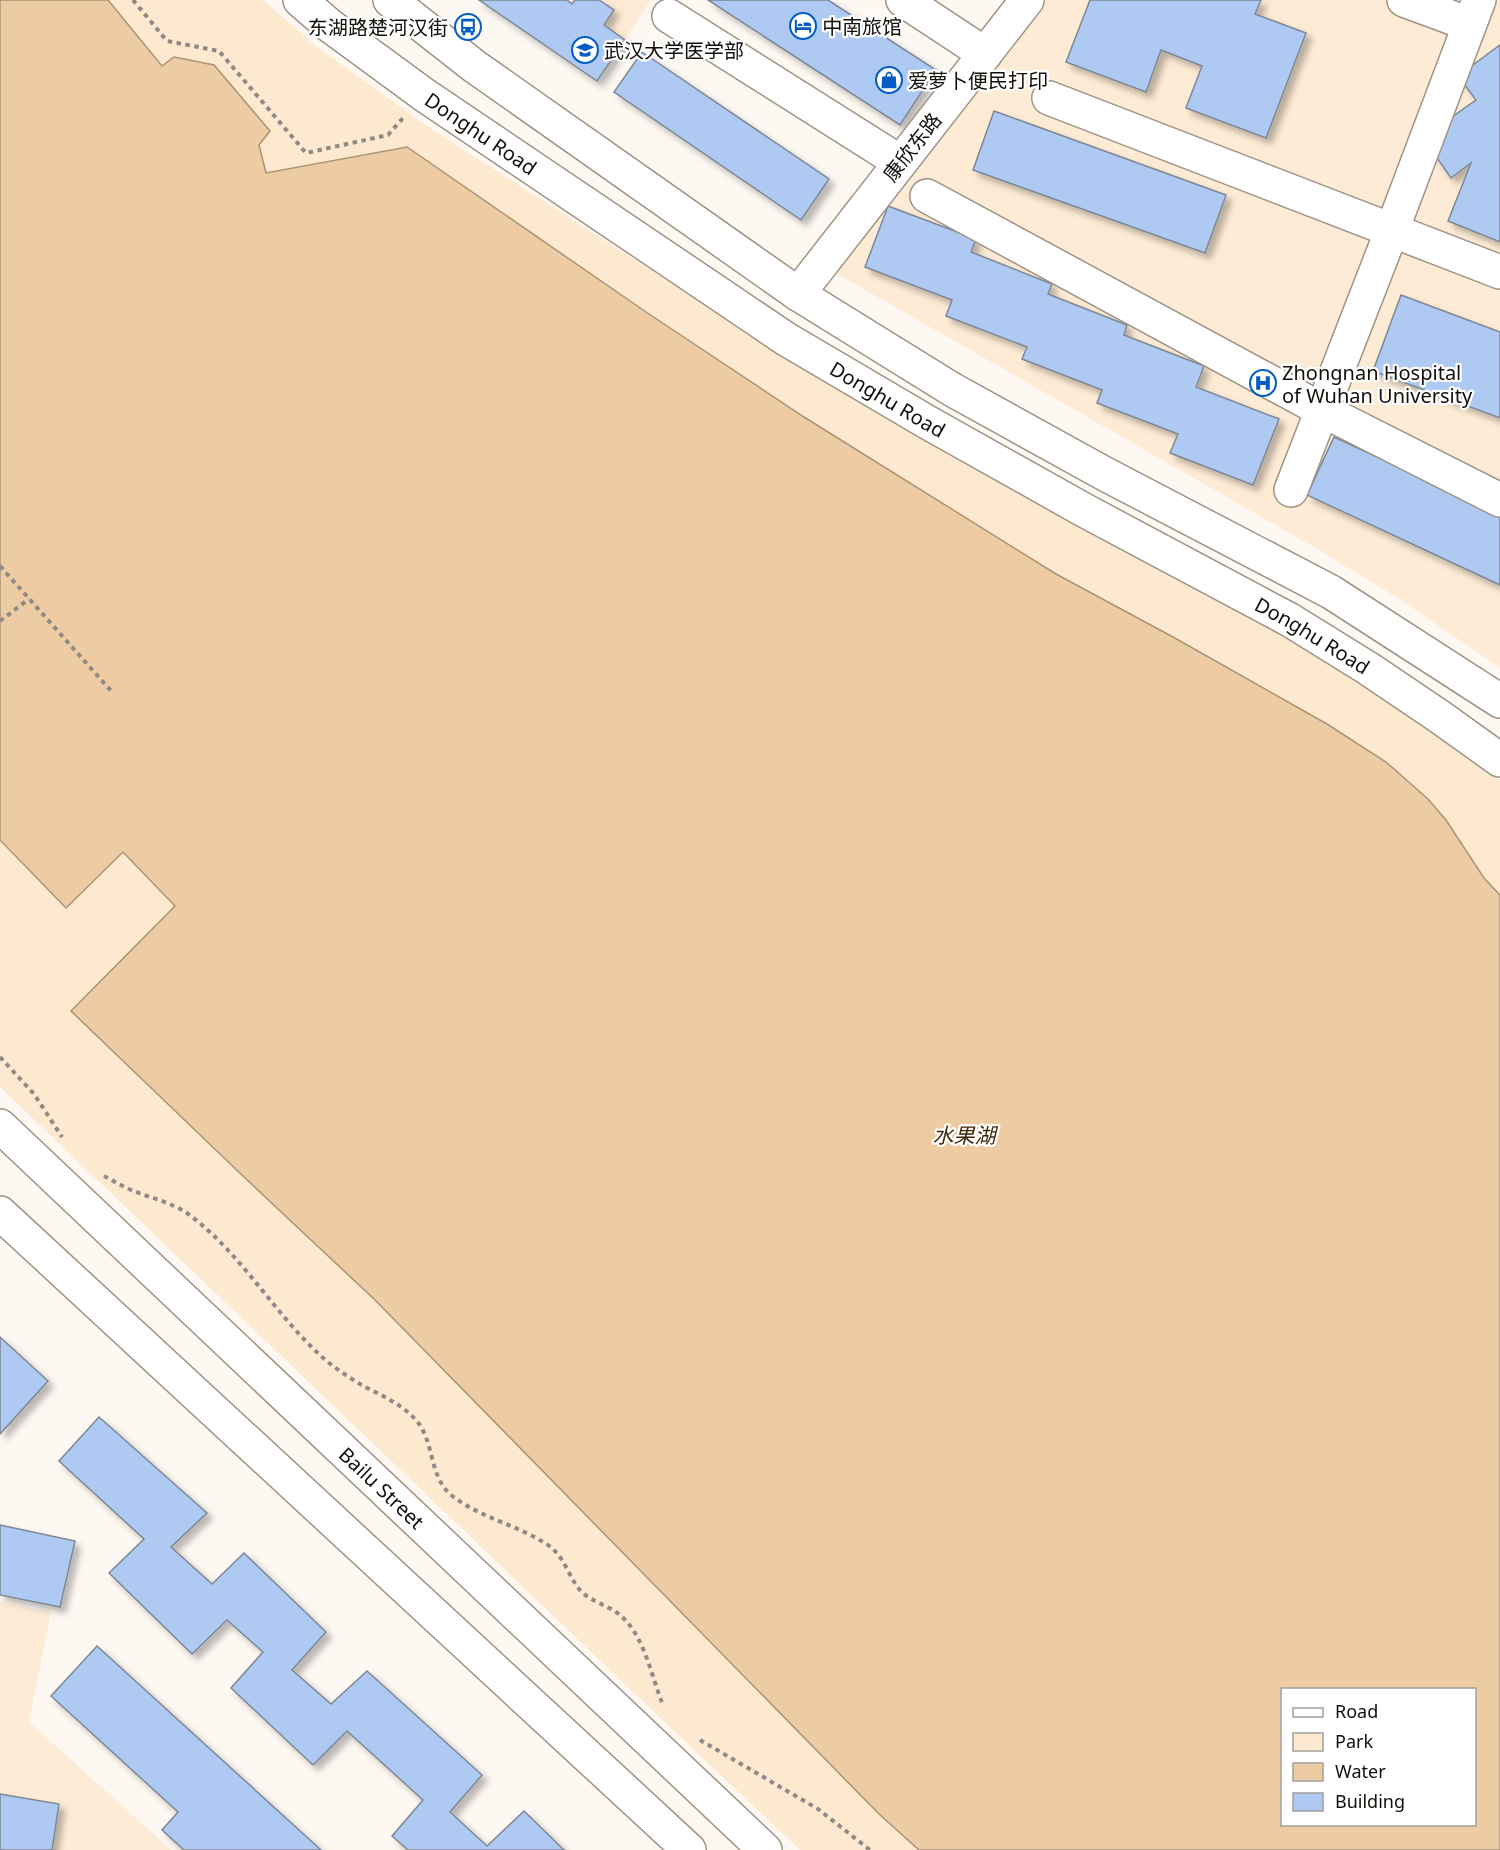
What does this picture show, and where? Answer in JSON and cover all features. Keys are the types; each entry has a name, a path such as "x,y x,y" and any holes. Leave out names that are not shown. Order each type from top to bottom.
{"main road":[{"name":"Donghu Road","path":"300,0 423,94 786,339 1082,509 1290,620 1369,669 1500,760"},
{"name":"Donghu Road","path":"390,0 474,66 798,294 953,390 1105,474 1331,592 1500,701"},
{"path":"903,0 985,54"},
{"name":"康欣东路","path":"798,294 1027,0"},
{"path":"1291,490 1474,12 1404,0"},
{"path":"669,16 900,162"},
{"path":"1049,98 1500,272"},
{"path":"927,196 1322,410 1500,500"},
{"name":"Bailu Street","path":"0,1126 765,1850"},
{"path":"0,1213 689,1850"}],"path":[{"path":"133,0 167,41 219,51 306,153 388,135 423,94"},
{"path":"0,566 112,693"},
{"path":"0,621 29,599"},
{"path":"0,1057 34,1094 65,1141"},
{"path":"95,1170 128,1188 190,1215 226,1250 321,1356 344,1373 404,1409 423,1428 440,1481 452,1495 470,1507 550,1546 580,1590 620,1614 633,1628 642,1645 666,1711"},
{"path":"694,1736 818,1809 870,1850"}],"shaded area":[{"name":"武汉大学医学部","path":"479,0 651,0 597,81"},
{"name":"Zhongnan Hospital of Wuhan University","path":"1042,0 1500,0 1500,668 1401,600 1314,547 832,271"},
{"path":"0,1602 51,1612 29,1722 171,1850 0,1850"}],"green space":[{"path":"108,0 263,0 316,46 424,124 818,378 1243,613 1357,680 1500,781 1500,895 1484,878 1446,820 1428,799 1386,762 1327,724 1056,574 804,417 646,312 407,147 266,173 259,145 270,131 214,65 175,57 162,66"},
{"path":"0,840 66,908 123,852 175,906 72,1011 375,1300 879,1814 919,1850 800,1850 0,1087"}],"water":[{"name":"水果湖","path":"0,0 108,0 162,66 174,57 214,65 270,131 259,145 266,173 407,147 646,312 804,417 1056,574 1327,724 1386,762 1428,799 1446,820 1484,878 1500,895 1500,1850 919,1850 879,1814 375,1300 71,1011 175,906 123,852 66,908 0,840"}],"building":[{"name":"武汉大学医学部","path":"479,0 567,0 572,4 575,0 599,0 614,10 604,25 625,40 597,81"},
{"path":"708,0 828,0 936,70 900,125"},
{"path":"1090,0 1261,0 1255,14 1306,33 1266,138 1186,108 1202,66 1161,50 1146,92 1066,62"},
{"path":"1500,45 1500,242 1448,221 1471,163 1451,178 1430,148 1446,136 1439,126 1476,100 1458,76"},
{"path":"642,52 829,179 801,220 614,92"},
{"path":"994,111 1226,195 1205,253 973,170"},
{"path":"888,206 976,239 971,252 1052,284 1048,294 1127,325 1124,335 1204,366 1196,387 1279,419 1253,485 1170,453 1178,434 1097,403 1102,390 1022,359 1027,347 946,316 952,300 865,267"},
{"path":"1401,295 1500,332 1500,418 1373,371"},
{"path":"1334,437 1500,514 1500,585 1307,495"},
{"path":"0,1337 48,1381 0,1434"},
{"path":"99,1417 207,1513 171,1547 212,1584 244,1553 326,1632 292,1670 331,1704 367,1671 482,1775 450,1812 487,1846 524,1811 564,1850 408,1850 392,1836 423,1800 347,1731 313,1765 231,1688 263,1652 227,1620 192,1654 109,1573 144,1539 59,1461"},
{"path":"0,1525 75,1541 60,1607 0,1595"},
{"path":"97,1646 321,1850 184,1850 162,1830 178,1812 51,1696"},
{"path":"0,1794 59,1804 52,1850 0,1850"}],"place":[{"name":"中南旅馆","path":"803,26"},
{"name":"东湖路楚河汉街","path":"468,27"},
{"name":"武汉大学医学部","path":"585,50"},
{"name":"爱萝卜便民打印","path":"889,80"},
{"name":"Zhongnan Hospital of Wuhan University","path":"1263,383"}]}
